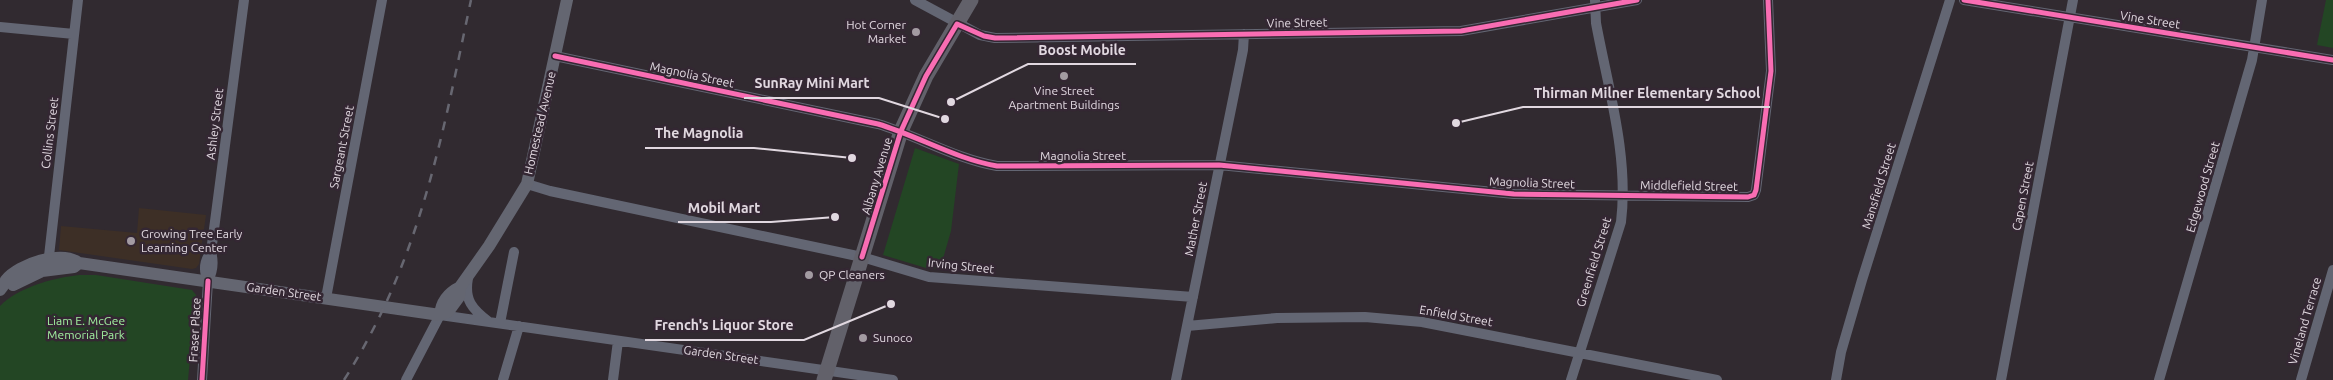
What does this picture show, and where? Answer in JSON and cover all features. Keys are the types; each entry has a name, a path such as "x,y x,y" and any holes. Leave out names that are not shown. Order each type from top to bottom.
{"highway":[{"name":"Albany Avenue","path":"825,375 901,131 926,76 970,0"}],"main road":[{"name":"Homestead Avenue","path":"440,315 442,304 451,291 460,287 489,246 527,184 567,0"},
{"name":"Garden Street","path":"2,289 6,280 13,275 48,264 74,259 79,263 440,315"}],"street":[{"name":"Collins Street","path":"48,264 78,0"},
{"name":"Ashley Street","path":"208,281 212,266 211,252 244,0"},
{"name":"Sargeant Street","path":"326,298 382,0"},
{"name":"Vine Street","path":"915,0 957,24 990,38 1461,31 1595,4 1637,0"},
{"name":"Middlefield Street","path":"1624,195 1754,195 1764,137 1771,71 1768,0"},
{"name":"Mansfield Street","path":"1836,380 1841,352 1950,0"},
{"name":"Vine Street","path":"1964,0 2333,60"},
{"name":"Capen Street","path":"2001,380 2073,0"},
{"name":"Edgewood Street","path":"2159,380 2255,47 2262,0"},
{"name":"Greenfield Street","path":"1571,380 1620,222 1624,195 1623,167 1595,4"},
{"path":"0,27 74,34"},
{"name":"Mather Street","path":"1176,380 1243,50 1244,34"},
{"name":"Magnolia Street","path":"555,56 878,124 901,131 973,161 997,166 1219,165 1514,194 1624,195"},
{"name":"Irving Street","path":"527,184 550,191 862,257 928,277 1193,297"},
{"path":"500,323 514,252"},
{"name":"Vineland Terrace","path":"2301,380 2333,270"},
{"path":"468,274 466,289 470,305 490,322"},
{"name":"Fraser Place","path":"202,380 208,281"},
{"path":"406,380 440,315"},
{"name":"Garden Street","path":"440,315 618,340 825,375 893,380"},
{"name":"Enfield Street","path":"1187,326 1277,318 1365,317 1422,322 1717,380"},
{"path":"503,380 519,326"},
{"path":"613,380 618,340"}],"shaded area":[{"name":"Growing Tree Early Learning Center","path":"139,208 206,215 199,264 196,268 192,269 59,250 61,226 137,233"}],"green space":[{"path":"2326,0 2333,0 2333,48 2317,45"},
{"path":"915,148 959,164 951,231 940,269 926,268 883,255"},
{"name":"Liam E. McGee Memorial Park","path":"79,275 96,275 192,290 196,295 188,380 0,380 0,306 8,299 37,284"}],"railway":[{"path":"344,380 370,335 392,289 426,196 450,100 471,0"}],"cycle path":[{"path":"862,257 901,131 926,76 957,24 984,36 995,38 1461,31 1637,0"},
{"path":"555,56 878,124 952,153 997,166 1219,165 1514,194 1748,197 1754,195 1756,190 1771,71 1768,0"},
{"path":"1964,0 2333,60"},
{"path":"202,380 208,281"}],"place":[{"name":"Hot Corner Market","path":"916,32"},
{"name":"Vine Street Apartment Buildings","path":"1064,76"},
{"name":"Boost Mobile","path":"951,102"},
{"name":"SunRay Mini Mart","path":"945,119"},
{"name":"Thirman Milner Elementary School","path":"1456,123"},
{"name":"The Magnolia","path":"852,158"},
{"name":"Mobil Mart","path":"835,217"},
{"name":"Growing Tree Early Learning Center","path":"131,241"},
{"name":"QP Cleaners","path":"809,275"},
{"name":"French's Liquor Store","path":"891,304"},
{"name":"Sunoco","path":"863,338"}]}
